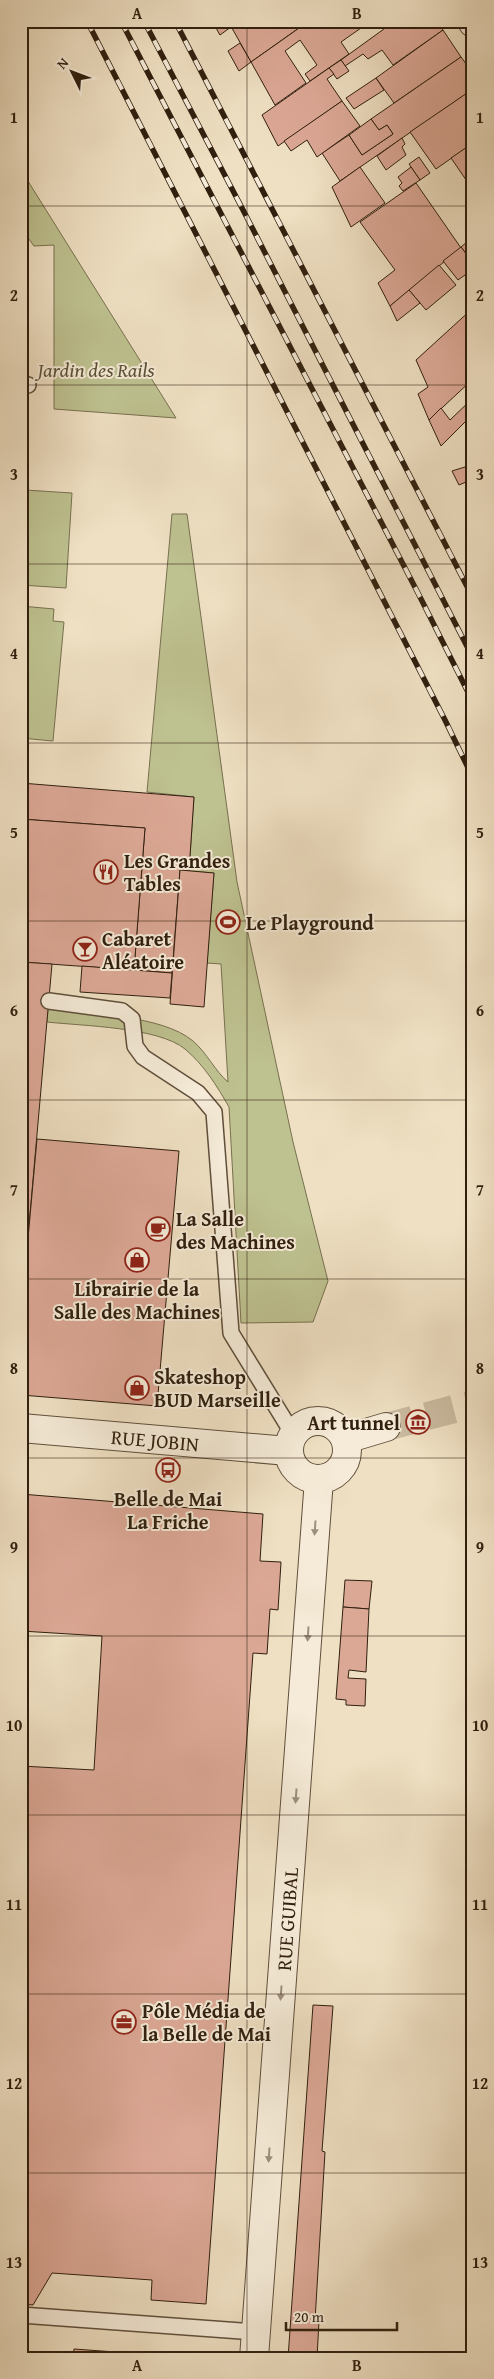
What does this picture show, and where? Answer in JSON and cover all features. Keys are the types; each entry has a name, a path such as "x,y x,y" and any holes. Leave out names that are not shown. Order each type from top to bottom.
{"street":[{"path":"321,1420 332,1424 340,1430 346,1439 345,1461 339,1471 330,1477 319,1479 307,1477 298,1472 290,1462 291,1442 300,1426 311,1421 321,1420"},
{"path":"346,1439 386,1427"},
{"name":"RUE JOBIN","path":"21,1428 291,1442"},
{"name":"RUE GUIBAL","path":"254,2345 319,1479"}],"lane":[{"path":"49,1001 122,1011 132,1019 135,1046 143,1057 198,1093 214,1112 231,1333 291,1442"},
{"path":"21,2315 254,2345"}],"green space":[{"name":"Jardin des Rails","path":"21,170 176,418 54,409 54,245 34,246 21,228"},
{"path":"25,490 72,493 66,588 21,585"},
{"name":"Le Playground","path":"172,514 187,514 237,882 293,1142 328,1281 313,1322 241,1323 229,1107 215,1084 198,1062 185,1049 157,1036 99,1026 47,1022 48,1009 104,1014 163,1026 180,1032 193,1041 228,1082 221,964 207,963 214,873 189,871 194,797 147,792"},
{"path":"21,606 54,609 53,621 64,622 53,741 21,738"}],"building":[{"path":"212,21 228,21 231,27 220,35"},
{"path":"228,21 305,21 306,23 251,62"},
{"path":"309,21 371,21 341,42 349,54 310,81 305,74 317,65 300,40 285,51 306,83 275,105 251,62"},
{"path":"395,21 437,21 443,30 393,65 382,50 368,59 363,54 345,66 341,60"},
{"path":"443,30 461,57 394,103 376,78"},
{"path":"240,43 251,62 239,71 228,51"},
{"path":"461,57 473,73 473,89 340,181 322,153 349,135 362,155 393,134 387,125 379,130 371,119"},
{"path":"341,60 349,71 337,79 329,68"},
{"path":"329,68 334,74 327,79 342,101 278,146 262,115"},
{"path":"376,78 384,90 354,109 346,98"},
{"path":"473,89 473,143 436,169 410,132"},
{"path":"342,101 360,126 317,157 307,140 291,151 284,141"},
{"path":"371,119 379,130 387,125 393,134 362,155 349,135"},
{"path":"402,138 405,144 402,147 406,155 386,170 377,156"},
{"path":"473,143 473,190 451,158"},
{"path":"419,157 430,173 420,180 409,164"},
{"path":"360,167 385,203 351,227 332,187"},
{"path":"411,167 420,180 403,191 399,186 402,183 398,177"},
{"path":"416,183 461,248 390,306 378,283 395,270 360,222"},
{"path":"473,237 473,263 461,247"},
{"path":"461,247 473,263 473,285 465,275 458,280 443,261"},
{"path":"439,265 456,285 426,310 409,290"},
{"path":"409,290 420,303 397,321 390,306"},
{"path":"473,308 473,379 429,420 418,394 428,387 416,360"},
{"path":"473,398 473,414 441,446 429,420 441,408 450,420"},
{"path":"468,466 473,479 459,485 452,471"},
{"path":"21,783 194,797 189,871 180,870 172,973 134,970 145,828 21,819"},
{"path":"21,819 145,828 134,970 21,962"},
{"path":"180,870 214,873 204,1007 170,1004"},
{"path":"21,962 52,964 21,1316"},
{"path":"82,966 172,973 170,998 80,992"},
{"path":"37,1139 179,1151 157,1406 21,1395 21,1316"},
{"path":"158,1463 180,1465 179,1473 157,1471"},
{"name":"Pôle Média de la Belle de Mai","path":"21,1494 263,1514 260,1561 281,1562 278,1610 270,1609 267,1654 253,1653 206,2304 151,2300 152,2280 52,2273 33,2305 21,2304 21,1766 94,1770 102,1636 21,1631"},
{"path":"345,1580 372,1581 369,1609 343,1607"},
{"path":"343,1607 369,1609 366,1672 349,1670 348,1678 366,1679 365,1706 346,1705 346,1700 336,1699"},
{"path":"313,2005 333,2006 322,2151 325,2152 315,2321 319,2321 317,2358 288,2358"},
{"path":"74,2349 199,2358 73,2358"}],"tunnel":[{"path":"386,1427 473,1404"}],"railway":[{"path":"87,21 473,778"},
{"path":"121,21 473,702"},
{"path":"144,21 473,658"},
{"path":"175,21 473,598"}],"place":[{"name":"Les Grandes Tables","path":"106,872"},
{"name":"Le Playground","path":"228,922"},
{"name":"Cabaret Aléatoire","path":"85,949"},
{"name":"La Salle des Machines","path":"158,1229"},
{"name":"Librairie de la Salle des Machines","path":"137,1260"},
{"name":"Skateshop BUD Marseille","path":"137,1388"},
{"name":"Art tunnel","path":"418,1422"},
{"name":"Belle de Mai La Friche","path":"168,1470"},
{"name":"Pôle Média de la Belle de Mai","path":"124,2022"}]}
